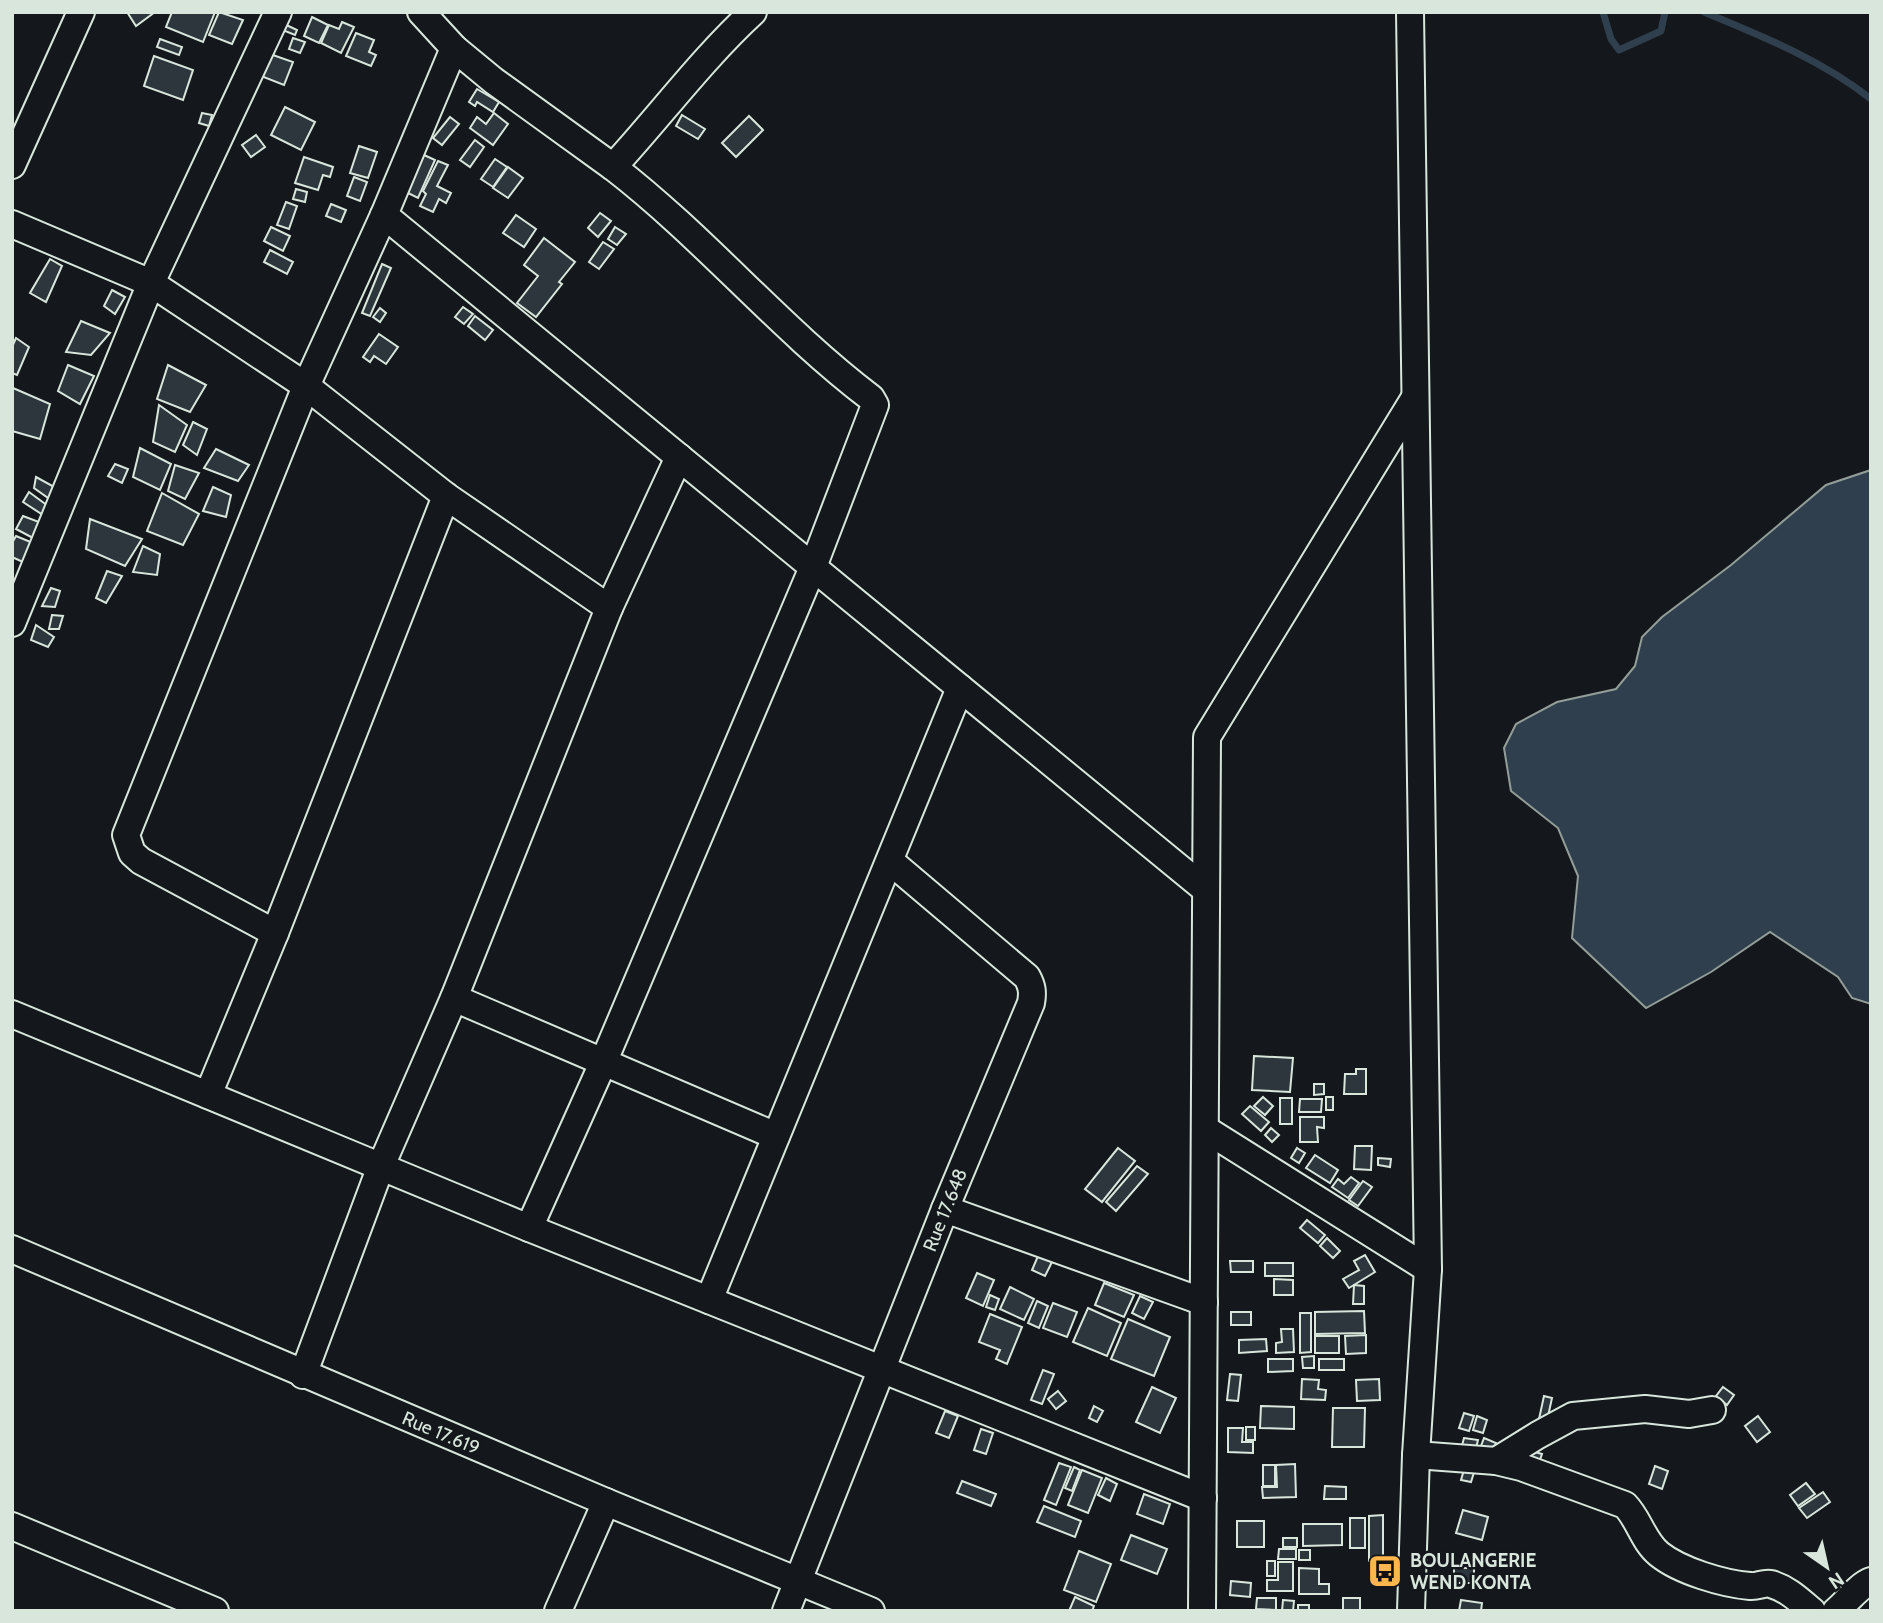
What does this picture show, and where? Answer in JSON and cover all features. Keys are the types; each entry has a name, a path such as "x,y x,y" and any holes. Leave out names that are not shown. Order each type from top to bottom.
{"street":[{"path":"12,165 81,12"},
{"path":"12,623 22,580 151,282 278,12"},
{"path":"421,12 454,48 481,72 613,167 690,230 789,328 875,402 872,418 813,567 603,1063 529,1228"},
{"path":"613,167 631,150 727,37 753,12"},
{"path":"1410,12 1427,1269 1416,1455 1411,1611"},
{"path":"275,933 141,860 132,853 126,835 306,386 384,215 454,48"},
{"path":"384,215 1205,889"},
{"path":"12,224 151,282 306,386 446,496 609,608"},
{"path":"1202,1611 1208,733 1414,399"},
{"path":"303,1375 381,1166 454,998 609,608 679,457"},
{"path":"208,1096 275,933 446,496"},
{"path":"709,1300 960,688"},
{"name":"Rue 17.648","path":"786,1611 945,1209 1031,1003 1032,985 1027,977 890,860"},
{"path":"454,998 776,1136"},
{"path":"12,1014 529,1228 1203,1498"},
{"path":"1205,1129 1427,1269"},
{"path":"945,1209 1204,1302"},
{"name":"Rue 17.619","path":"12,1249 303,1375 872,1611"},
{"path":"1496,1461 1573,1416 1645,1409 1689,1414 1712,1410"},
{"path":"1416,1455 1496,1461 1557,1478 1625,1505 1658,1554 1677,1564 1726,1583 1755,1587 1768,1583 1791,1593 1812,1611"},
{"path":"558,1611 606,1502"},
{"path":"12,1527 215,1611"},
{"path":"1836,1611 1864,1584 1871,1581"}],"water":[{"path":"1871,470 1871,1004 1852,998 1838,977 1770,932 1711,972 1646,1008 1572,938 1578,876 1558,828 1511,791 1504,748 1516,724 1557,702 1616,689 1635,666 1642,637 1662,617 1731,565 1826,485"}],"building":[{"path":"127,12 155,12 136,26"},
{"path":"172,12 215,12 203,42 166,27"},
{"path":"219,12 243,20 232,44 209,35"},
{"path":"312,17 328,25 319,43 304,36"},
{"path":"342,22 354,27 341,53 321,43 329,25 339,29"},
{"path":"282,23 297,30 295,35 280,29"},
{"path":"356,33 374,40 369,52 376,55 371,66 346,56"},
{"path":"293,38 305,42 300,53 289,49"},
{"path":"160,39 182,47 179,55 157,47"},
{"path":"270,54 293,62 284,85 261,76"},
{"path":"154,56 193,70 183,100 144,86"},
{"path":"477,89 499,102 493,112 477,102 475,106 469,102"},
{"path":"285,107 315,122 301,150 271,135"},
{"path":"202,113 212,115 209,126 199,123"},
{"path":"494,113 508,124 493,145 470,128 477,117 486,124"},
{"path":"682,115 705,129 698,139 676,126"},
{"path":"749,116 763,130 736,157 722,143"},
{"path":"450,117 459,124 442,145 433,138"},
{"path":"256,135 265,147 251,157 242,145"},
{"path":"475,140 484,147 470,167 460,160"},
{"path":"359,146 377,152 368,178 350,173"},
{"path":"424,155 435,160 418,198 406,192"},
{"path":"304,157 333,167 330,177 323,175 318,190 295,183"},
{"path":"495,159 507,167 493,187 481,179"},
{"path":"438,161 448,165 437,186 451,193 446,203 439,199 433,212 420,206 426,194 423,191"},
{"path":"508,167 523,178 508,198 493,188"},
{"path":"354,177 367,182 360,201 347,196"},
{"path":"296,189 307,192 305,202 293,199"},
{"path":"286,202 297,206 289,229 277,225"},
{"path":"331,204 346,210 341,222 326,216"},
{"path":"600,213 611,221 598,237 588,228"},
{"path":"516,215 536,229 524,247 503,233"},
{"path":"271,227 290,236 283,251 264,241"},
{"path":"615,227 626,234 617,245 608,239"},
{"path":"544,238 575,262 559,282 562,284 536,317 517,303 538,276 524,265"},
{"path":"603,242 614,249 599,269 589,262"},
{"path":"270,250 293,262 287,274 264,262"},
{"path":"50,259 62,266 46,302 30,293"},
{"path":"382,264 391,268 370,316 362,313"},
{"path":"112,290 125,297 115,314 104,306"},
{"path":"463,307 473,314 464,324 455,317"},
{"path":"380,308 386,313 380,322 373,317"},
{"path":"475,316 493,330 485,340 468,326"},
{"path":"81,321 110,333 91,355 66,352"},
{"path":"379,334 398,347 386,364 374,356 370,362 363,357"},
{"path":"16,338 29,347 17,375 12,373 12,347"},
{"path":"68,365 94,376 80,404 58,391"},
{"path":"168,365 206,385 190,412 157,399"},
{"path":"13,388 50,404 40,439 12,431"},
{"path":"159,405 187,425 175,452 153,442"},
{"path":"193,422 207,429 197,455 183,445"},
{"path":"140,448 171,464 160,490 133,477"},
{"path":"216,449 249,465 238,481 204,468"},
{"path":"115,464 128,469 122,483 108,476"},
{"path":"175,465 199,473 185,499 168,491"},
{"path":"36,477 58,489 51,500 34,488"},
{"path":"213,487 231,495 226,517 203,511"},
{"path":"29,492 48,506 43,515 23,502"},
{"path":"162,493 199,514 183,545 147,531"},
{"path":"23,516 39,522 33,538 16,529"},
{"path":"90,519 142,539 125,566 86,549"},
{"path":"16,536 33,543 25,563 12,557 12,543"},
{"path":"143,546 160,554 157,575 133,572"},
{"path":"107,571 122,576 106,603 96,598"},
{"path":"51,588 60,591 55,607 42,606"},
{"path":"52,615 63,616 59,629 49,629"},
{"path":"36,625 54,637 48,647 31,640"},
{"path":"1254,1056 1293,1058 1290,1092 1252,1090"},
{"path":"1356,1069 1366,1069 1366,1094 1344,1094 1345,1074 1356,1074"},
{"path":"1314,1084 1324,1084 1324,1094 1314,1095"},
{"path":"1263,1097 1273,1106 1265,1115 1254,1106"},
{"path":"1326,1097 1333,1097 1333,1110 1326,1110"},
{"path":"1280,1098 1292,1098 1292,1124 1280,1124"},
{"path":"1300,1099 1322,1099 1321,1112 1299,1112"},
{"path":"1250,1106 1269,1122 1261,1131 1242,1114"},
{"path":"1300,1117 1324,1117 1324,1128 1317,1127 1318,1142 1300,1142"},
{"path":"1271,1128 1279,1135 1272,1142 1265,1135"},
{"path":"1355,1146 1372,1146 1371,1170 1354,1169"},
{"path":"1118,1148 1135,1161 1102,1202 1085,1189"},
{"path":"1297,1148 1305,1153 1299,1163 1291,1158"},
{"path":"1315,1155 1338,1170 1330,1183 1306,1168"},
{"path":"1378,1158 1391,1159 1390,1167 1378,1165"},
{"path":"1137,1166 1148,1174 1116,1211 1106,1202"},
{"path":"1351,1177 1359,1183 1348,1198 1332,1187 1338,1179 1344,1184"},
{"path":"1363,1181 1372,1187 1358,1206 1349,1200"},
{"path":"1307,1220 1325,1235 1318,1243 1300,1228"},
{"path":"1327,1238 1340,1251 1333,1258 1320,1246"},
{"path":"1365,1255 1375,1272 1349,1288 1343,1279 1359,1270 1354,1261"},
{"path":"1038,1256 1052,1262 1045,1276 1032,1270"},
{"path":"1230,1261 1253,1261 1253,1272 1231,1272"},
{"path":"1265,1263 1293,1263 1293,1276 1265,1276"},
{"path":"977,1273 994,1280 983,1306 966,1298"},
{"path":"1274,1279 1293,1280 1293,1295 1274,1295"},
{"path":"1104,1283 1134,1295 1124,1317 1095,1305"},
{"path":"1354,1285 1364,1286 1364,1304 1353,1304"},
{"path":"1010,1287 1034,1299 1024,1320 1000,1309"},
{"path":"990,1295 999,1299 995,1310 986,1307"},
{"path":"1140,1296 1153,1302 1144,1319 1132,1313"},
{"path":"1037,1301 1048,1306 1039,1328 1028,1323"},
{"path":"1053,1303 1077,1312 1067,1337 1043,1328"},
{"path":"1088,1308 1121,1323 1107,1356 1073,1342"},
{"path":"1364,1311 1365,1333 1315,1334 1315,1312"},
{"path":"1231,1312 1251,1312 1251,1325 1231,1325"},
{"path":"1300,1313 1311,1313 1311,1352 1300,1353"},
{"path":"990,1314 1022,1327 1007,1364 996,1359 1000,1350 979,1342"},
{"path":"1128,1319 1170,1337 1154,1376 1111,1359"},
{"path":"1281,1329 1293,1329 1294,1352 1276,1353 1276,1343 1282,1342"},
{"path":"1366,1335 1366,1353 1346,1354 1345,1336"},
{"path":"1315,1336 1339,1336 1339,1353 1315,1353"},
{"path":"1266,1339 1267,1351 1239,1353 1239,1340"},
{"path":"1314,1356 1314,1368 1303,1368 1302,1357"},
{"path":"1268,1359 1293,1359 1293,1371 1268,1372"},
{"path":"1319,1359 1344,1359 1344,1370 1319,1370"},
{"path":"1043,1370 1054,1374 1042,1404 1031,1400"},
{"path":"1230,1374 1241,1375 1238,1401 1227,1400"},
{"path":"1302,1379 1319,1380 1318,1389 1326,1390 1325,1400 1301,1399"},
{"path":"1379,1379 1380,1400 1357,1401 1356,1380"},
{"path":"1152,1387 1176,1398 1160,1433 1136,1422"},
{"path":"1723,1387 1734,1395 1727,1405 1716,1396"},
{"path":"1058,1391 1066,1401 1056,1409 1048,1399"},
{"path":"1544,1396 1552,1398 1547,1421 1539,1419"},
{"path":"1094,1406 1103,1411 1097,1422 1089,1418"},
{"path":"1261,1406 1294,1407 1294,1429 1260,1428"},
{"path":"1333,1408 1365,1408 1364,1447 1332,1447"},
{"path":"945,1411 958,1416 949,1438 936,1433"},
{"path":"1464,1413 1474,1416 1469,1431 1459,1428"},
{"path":"1477,1416 1487,1420 1483,1433 1473,1430"},
{"path":"1758,1416 1770,1432 1757,1442 1745,1426"},
{"path":"1246,1427 1255,1427 1255,1440 1246,1440"},
{"path":"1228,1428 1243,1428 1242,1442 1253,1442 1253,1453 1228,1452"},
{"path":"981,1429 993,1433 986,1454 974,1450"},
{"path":"1464,1438 1478,1440 1474,1456 1460,1453"},
{"path":"1484,1438 1496,1443 1491,1458 1478,1454"},
{"path":"1528,1450 1542,1454 1538,1466 1525,1462"},
{"path":"1059,1463 1071,1467 1056,1505 1044,1500"},
{"path":"1466,1463 1476,1466 1471,1482 1461,1480"},
{"path":"1295,1464 1296,1497 1263,1498 1262,1487 1277,1487 1276,1465"},
{"path":"1263,1465 1275,1465 1275,1486 1263,1486"},
{"path":"1655,1466 1668,1471 1662,1489 1649,1484"},
{"path":"1074,1467 1080,1470 1072,1491 1065,1488"},
{"path":"1082,1470 1102,1478 1088,1513 1068,1505"},
{"path":"1106,1478 1117,1484 1110,1501 1098,1495"},
{"path":"962,1481 996,1494 991,1506 957,1493"},
{"path":"1806,1483 1815,1494 1798,1506 1790,1495"},
{"path":"1325,1486 1346,1487 1346,1499 1324,1499"},
{"path":"1823,1492 1830,1502 1807,1518 1799,1508"},
{"path":"1144,1494 1170,1504 1163,1524 1137,1514"},
{"path":"1044,1506 1081,1521 1075,1537 1037,1522"},
{"path":"1463,1510 1488,1517 1482,1540 1456,1533"},
{"path":"1383,1515 1383,1561 1369,1561 1369,1516"},
{"path":"1350,1518 1365,1518 1365,1548 1350,1548"},
{"path":"1237,1521 1264,1521 1264,1547 1237,1547"},
{"path":"1303,1524 1342,1524 1342,1545 1303,1546"},
{"path":"1131,1535 1167,1549 1157,1574 1121,1560"},
{"path":"1283,1538 1297,1538 1297,1547 1283,1547"},
{"path":"1279,1549 1296,1549 1296,1559 1278,1559"},
{"path":"1299,1550 1310,1550 1310,1560 1299,1560"},
{"path":"1079,1551 1111,1564 1096,1602 1064,1590"},
{"path":"1267,1561 1275,1561 1275,1576 1267,1576"},
{"path":"1278,1562 1293,1562 1293,1591 1267,1591 1267,1580 1278,1580"},
{"path":"1299,1568 1319,1569 1319,1584 1329,1584 1329,1594 1299,1594"},
{"path":"1454,1568 1474,1568 1474,1583 1454,1583"},
{"path":"1231,1581 1251,1583 1250,1597 1230,1595"},
{"path":"1075,1597 1094,1606 1092,1611 1069,1611"},
{"path":"1257,1598 1276,1598 1276,1610 1256,1609"},
{"path":"1343,1598 1360,1598 1360,1611 1343,1611"},
{"path":"1283,1600 1294,1601 1293,1611 1282,1611"},
{"path":"1461,1600 1482,1603 1481,1611 1459,1611"},
{"path":"1298,1605 1309,1605 1309,1611 1298,1611"}],"waterway":[{"path":"1603,12 1611,39 1619,50 1661,31 1665,12"},
{"path":"1704,12 1812,61 1871,99"}],"place":[{"name":"BOULANGERIE WEND KONTA","path":"1385,1571"}]}
